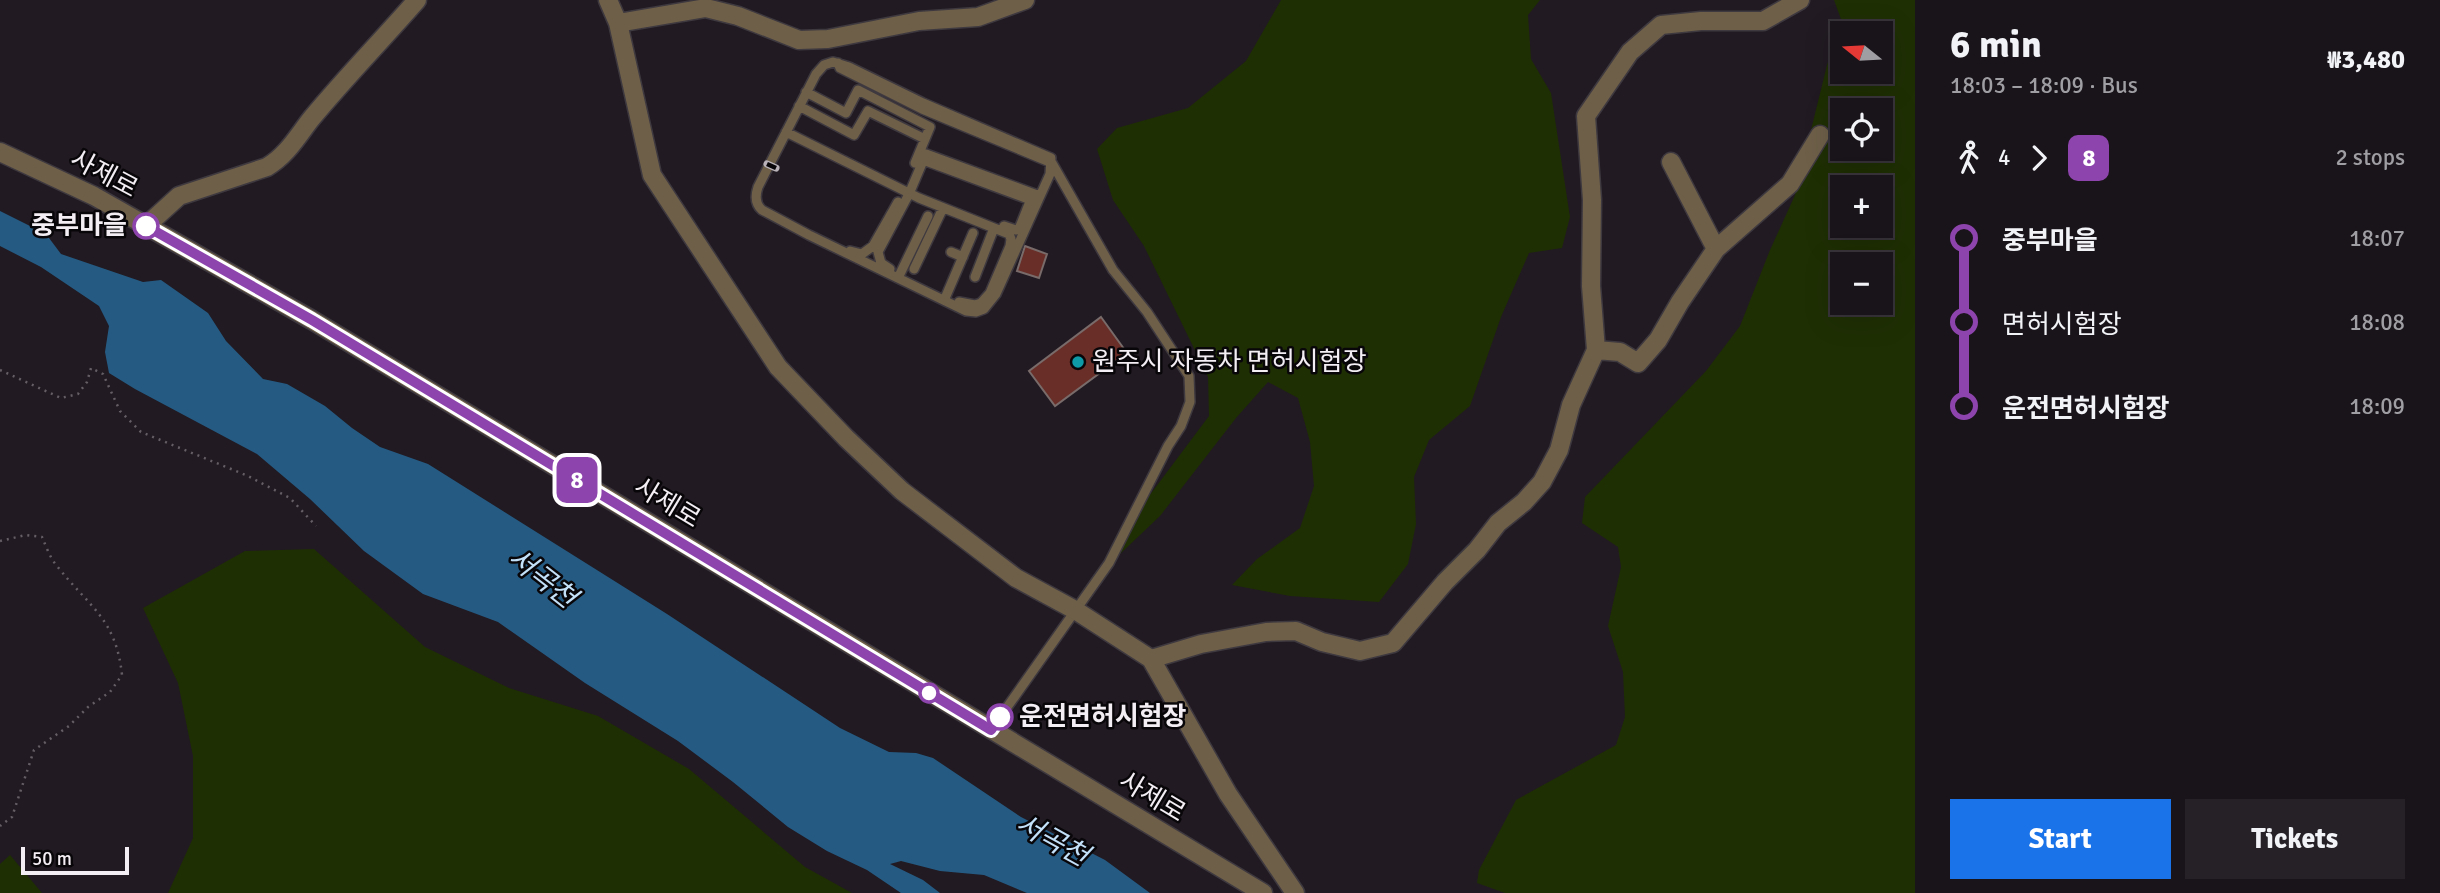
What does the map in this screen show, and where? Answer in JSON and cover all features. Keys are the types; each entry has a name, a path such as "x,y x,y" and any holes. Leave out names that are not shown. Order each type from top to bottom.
{"street":[{"path":"146,226 179,196 251,173 276,161 290,149 310,121 417,0"},
{"path":"608,0 618,23 652,175 778,368 902,491 1016,578 1075,610 1151,659 1228,794 1295,893"},
{"path":"618,23 706,8 738,16 799,40 828,39 919,21 978,17 1025,0"},
{"path":"1151,659 1201,644 1266,632 1296,631 1322,642 1360,651 1393,643 1498,523 1524,502 1542,482 1559,450 1571,405 1596,350 1591,286 1592,200 1586,116 1630,52 1661,25 1701,21 1763,21 1800,0"},
{"path":"1596,350 1620,352 1639,363 1658,340 1716,249 1790,184 1820,135"},
{"name":"사제로","path":"0,152 94,196 323,327 1263,893"},
{"path":"1671,162 1716,249"}],"lane":[{"path":"806,92 846,113 858,90 930,127 907,191 876,241 865,252 858,254 763,207 760,203 762,187 806,92 820,68 829,63 838,63 1052,160 1112,270 1146,312 1189,376 1190,402 1181,426 1168,446 1109,564 991,730"},
{"path":"799,106 854,135 868,111 925,139"},
{"path":"789,131 757,192 758,205 762,211 967,311 976,312 992,301 1035,198"},
{"path":"789,131 907,191 943,208 1009,234 1012,242 986,298 981,303 970,305 883,266 879,261 878,252 907,191 923,160 1035,198"},
{"path":"907,191 1016,230 1050,174 1052,160"},
{"path":"914,269 925,256 943,208"},
{"path":"900,274 912,237 928,216"},
{"path":"981,271 994,228"},
{"path":"946,296 973,233"},
{"path":"951,252 963,257"}],"path":[{"path":"0,370 61,398 78,394 87,382 91,369 103,374 120,411 141,432 259,481 290,498 316,526"},
{"path":"0,541 26,535 42,537 54,564 108,624 120,650 122,675 110,692 88,707 69,726 34,750 12,817 0,826"}],"green space":[{"path":"1281,0 1540,0 1528,15 1531,59 1551,93 1570,217 1562,248 1529,253 1501,317 1470,406 1429,440 1414,477 1416,524 1408,564 1379,602 1290,596 1232,585 1257,559 1300,528 1314,486 1310,442 1298,398 1268,382 1236,418 1160,516 1120,554 1134,516 1209,416 1208,377 1144,246 1113,200 1097,149 1117,128 1188,108 1246,61"},
{"path":"1834,0 1915,0 1915,893 1505,893 1477,883 1479,870 1516,800 1616,745 1625,717 1623,672 1608,626 1621,567 1618,547 1582,523 1585,497 1706,371 1740,326 1795,195 1830,56 1830,84 1894,84 1894,21 1842,21"},
{"path":"314,549 425,647 509,688 598,716 689,769 805,867 852,893 168,893 193,838 193,756 178,683 143,608 245,551"},
{"path":"10,855 42,893 0,893 0,864"}],"water":[{"name":"서곡천","path":"0,211 46,234 61,254 143,282 161,280 208,313 226,341 263,379 287,384 325,406 380,447 428,464 667,614 840,728 889,752 916,753 933,758 1021,817 1105,860 1150,893 1027,893 984,875 940,871 901,861 890,864 923,880 940,893 901,893 867,870 827,851 788,827 678,741 585,683 498,622 423,594 364,551 310,499 257,454 109,373 105,352 109,326 99,306 41,267 0,246"}],"building":[{"path":"1025,246 1047,254 1039,278 1017,271"},
{"name":"원주시 자동차 면허시험장","path":"1101,317 1127,353 1055,406 1029,371"}],"railway":[{"path":"767,164 776,168"}],"bus line":[{"name":"8","path":"146,226 312,320 991,730 1000,717"}],"place":[{"name":"중부마을","path":"146,226"},
{"name":"원주시 자동차 면허시험장","path":"1078,362"},
{"name":"운전면허시험장","path":"1000,717"}]}
